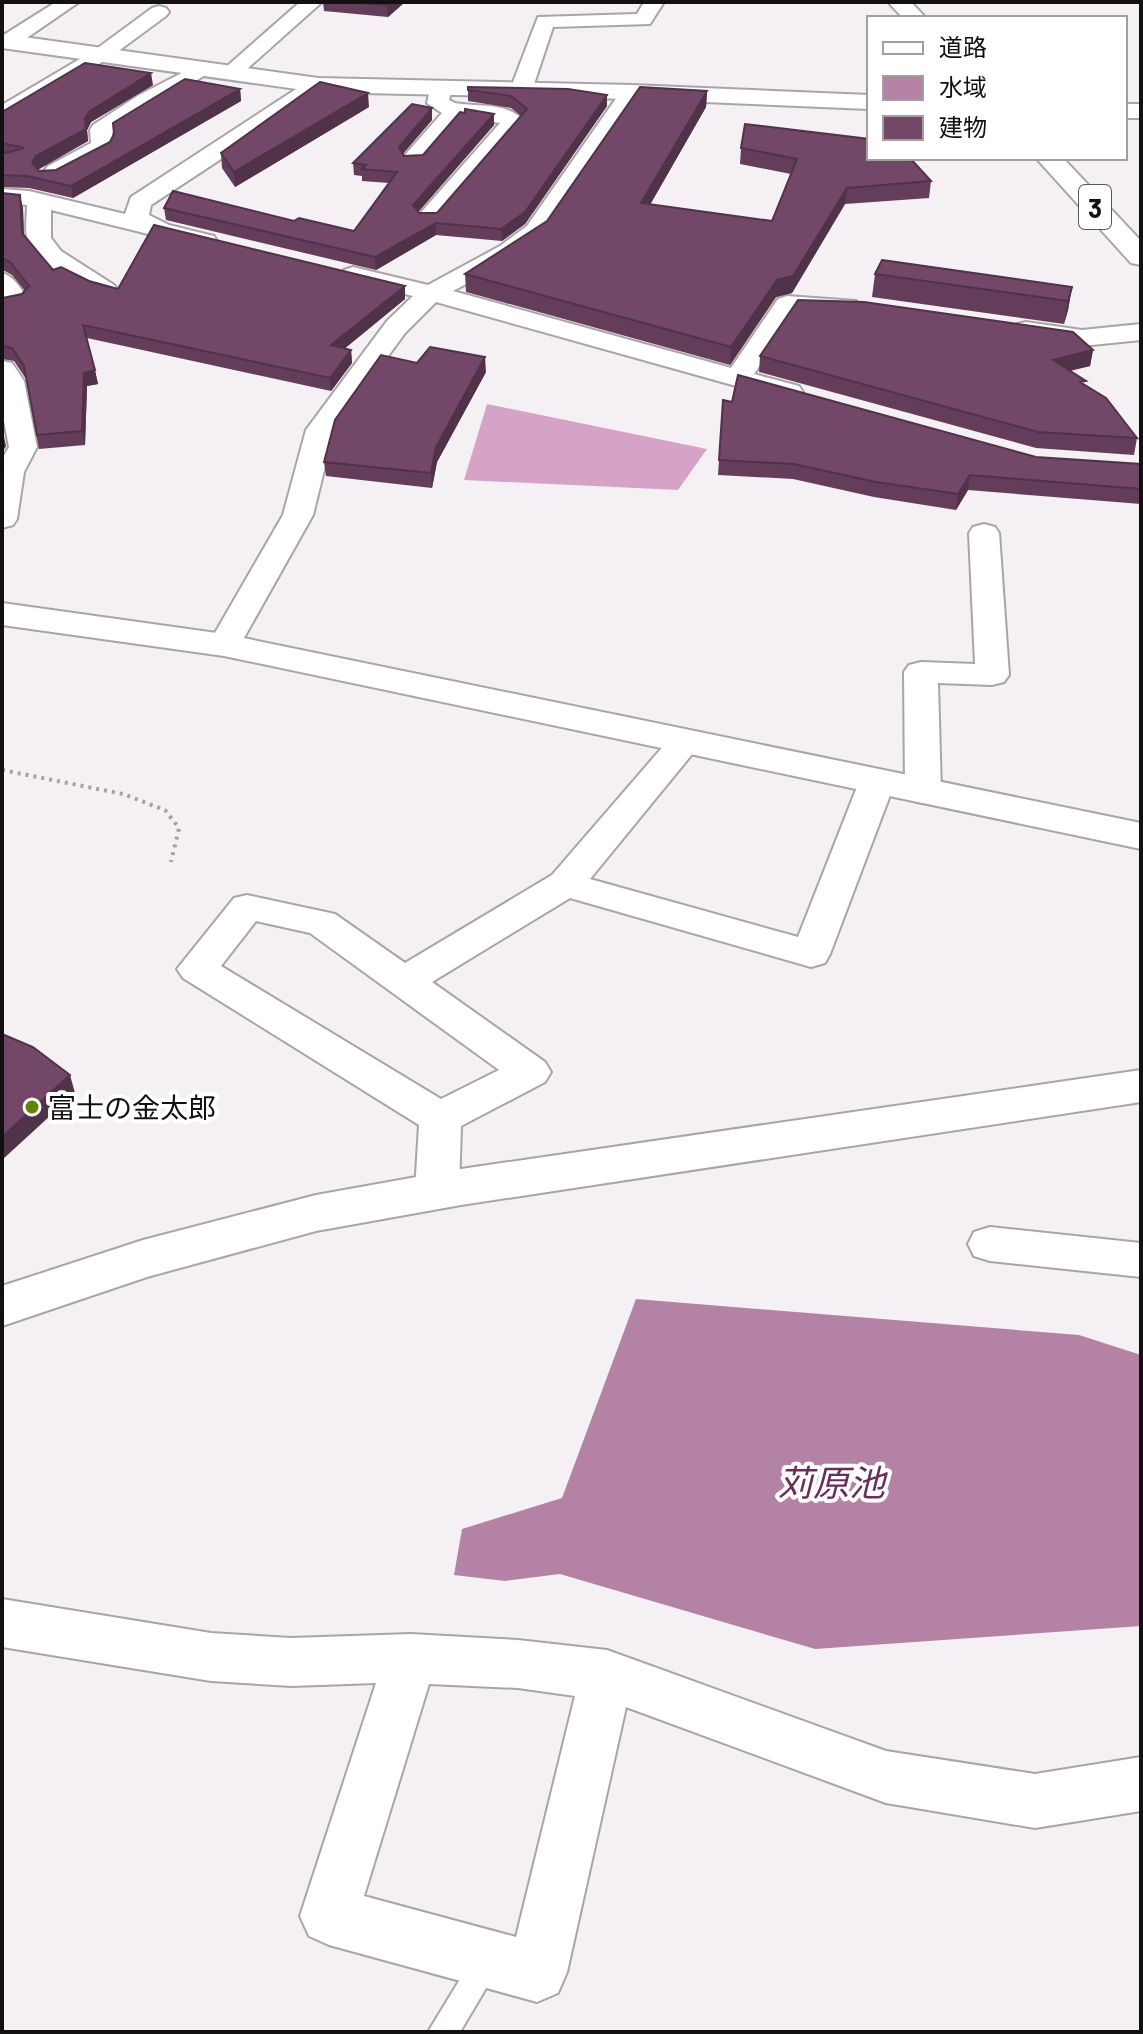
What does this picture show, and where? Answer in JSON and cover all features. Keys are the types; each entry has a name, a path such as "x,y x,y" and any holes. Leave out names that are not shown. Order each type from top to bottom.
{"main road":[{"path":"4,41 318,85 632,92 867,102"},
{"name":"3","path":"1051,160 1141,257"},
{"path":"2,614 224,645 1141,836"},
{"path":"2,1306 143,1259 316,1213 437,1191 1141,1086"}],"street":[{"path":"4,41 69,2"},
{"path":"521,90 545,21 643,20 654,2"},
{"path":"232,72 306,3"},
{"path":"2,114 102,54 159,12"},
{"path":"49,175 102,146 101,130 203,68"},
{"path":"162,231 137,218 139,202 318,85"},
{"path":"429,217 513,121 504,114 455,111 438,103 441,89"},
{"path":"224,645 298,515 320,430 396,327 431,293 509,251 536,231 632,92"},
{"path":"413,160 455,111"},
{"path":"2,196 39,201 222,245"},
{"path":"39,201 39,239 52,256 105,290"},
{"path":"327,269 431,293 812,398"},
{"path":"2,281 15,299 2,302"},
{"path":"738,378 787,304 872,309"},
{"path":"1007,327 1082,338 1141,332"},
{"path":"2,369 10,381 23,447 9,472 2,519"},
{"path":"923,792 921,672 992,675 984,533"},
{"path":"403,982 565,884 685,742"},
{"path":"565,884 811,954 877,782"},
{"path":"247,907 322,923 530,1072 440,1118 197,969 247,907"},
{"path":"437,1191 440,1118"},
{"path":"990,1244 1141,1260"},
{"path":"2,1623 211,1657 291,1662 411,1658 518,1664 607,1675 886,1777 1035,1801 1141,1784"},
{"path":"411,1658 329,1916 537,1972 607,1675"}],"lane":[{"path":"443,2032 488,1959"}],"path":[{"path":"2,770 123,794 165,810 179,828 171,862"}],"shaded area":[{"path":"487,404 707,449 678,490 464,480"}],"water":[{"name":"苅原池","path":"636,1299 1079,1335 1141,1355 1141,1626 815,1649 560,1574 505,1581 454,1575 462,1529 562,1498"}],"building":[{"path":"347,2 391,2 387,5"},
{"path":"85,63 151,73 90,111 85,118 86,129 36,156 32,163 39,171 56,170 110,142 114,134 113,123 185,79 240,89 71,186 27,176 2,175 2,154 24,148 2,143 2,112"},
{"path":"320,82 368,93 234,172 221,153"},
{"path":"468,87 568,89 607,95 525,212 501,229 436,223 375,257 164,208 173,191 294,221 299,218 354,231 397,172 362,169 366,165 353,163 412,104 432,108 399,147 404,156 423,155 460,112 465,113 465,109 494,114 413,205 419,213 437,213 527,109 511,96 468,90"},
{"path":"640,87 707,91 641,203 772,221 797,159 741,148 745,124 867,139 867,160 912,160 931,181 847,188 793,276 777,280 731,347 465,274 547,221"},
{"path":"2,193 20,195 22,233 53,270 61,267 89,281 118,289 154,225 405,286 331,345 351,350 330,378 83,325 95,370 84,373 82,431 37,435 24,366 12,348 2,346 2,298 22,294 29,286 10,262 2,258"},
{"path":"882,260 1072,287 1068,301 875,274"},
{"path":"798,300 864,302 1073,332 1093,350 1053,360 1106,398 1137,438 1038,432 760,356"},
{"path":"430,347 485,357 436,447 431,473 324,462 335,420 381,355 417,363"},
{"path":"738,375 1036,457 1141,464 1141,489 970,475 958,494 876,482 794,464 719,460 723,400 732,402"},
{"name":"富士の金太郎","path":"2,1034 33,1047 70,1075 2,1137"}],"place":[{"name":"富士の金太郎","path":"32,1107"}]}
